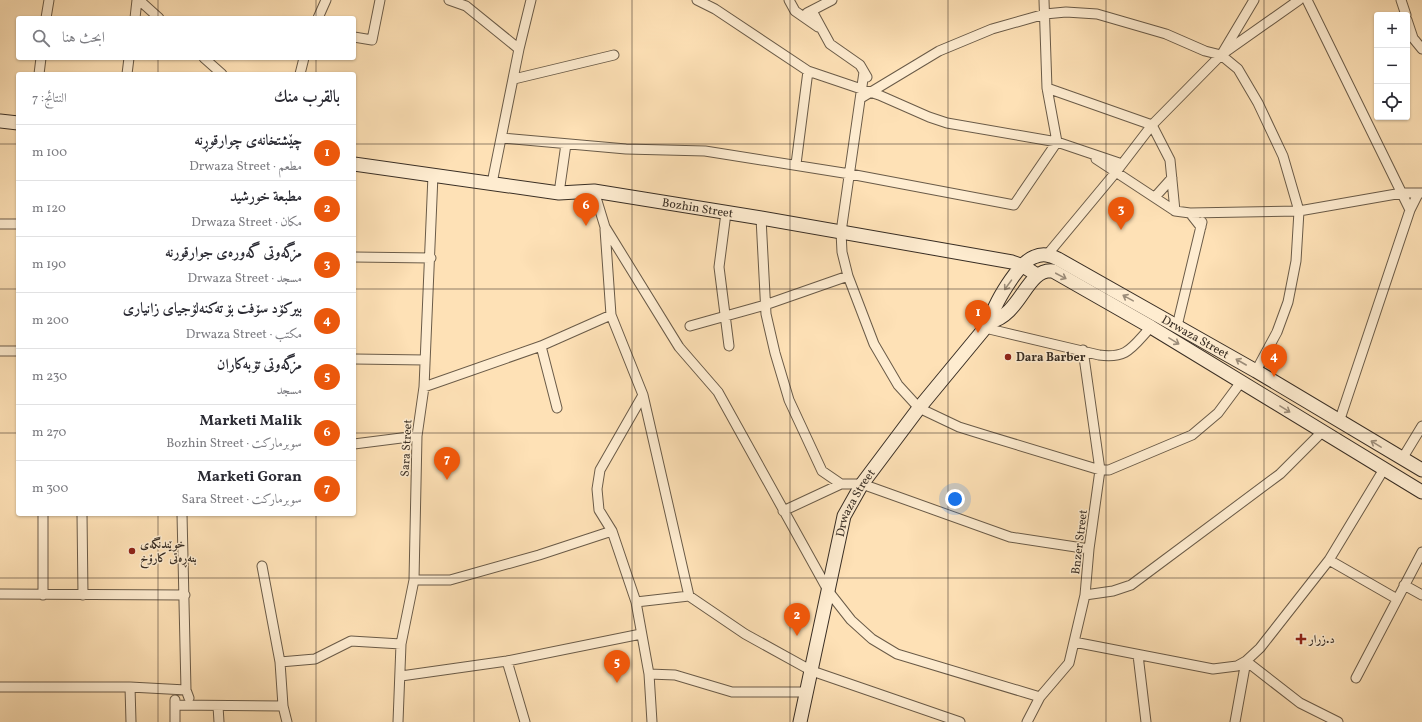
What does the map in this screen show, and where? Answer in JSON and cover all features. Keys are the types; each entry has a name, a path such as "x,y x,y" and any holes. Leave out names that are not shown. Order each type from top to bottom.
{"street":[{"path":"46,16 49,0"},
{"path":"135,16 138,0"},
{"path":"138,0 157,16"},
{"path":"319,16 326,0"},
{"path":"356,37 372,40 380,0"},
{"path":"449,0 466,6 519,49"},
{"path":"492,184 519,49 531,0"},
{"path":"696,0 715,5 808,71 865,93 948,123 1057,142 1122,164"},
{"path":"789,0 795,11 820,28"},
{"path":"802,16 832,0"},
{"path":"502,138 626,149 705,150 796,164 1014,205 1057,142 1047,88 1044,0"},
{"path":"1221,55 1254,0"},
{"path":"1047,255 1116,172 1152,125 1221,55 1299,0"},
{"path":"1306,0 1410,210"},
{"path":"1401,0 1405,12"},
{"path":"812,11 820,28 834,48 858,64 864,72 865,93 841,232 842,252 848,276 880,358 898,385 919,408 960,427 981,434 1100,470 1109,470 1192,435 1218,413 1241,382"},
{"path":"865,93 945,48 992,30 1045,14 1066,12 1097,14 1166,34 1205,51 1221,55 1238,69 1261,109 1283,156 1299,211 1296,262 1288,302 1272,342 1256,371"},
{"path":"1410,29 1413,38 1422,49"},
{"path":"514,79 614,55"},
{"path":"39,72 41,60"},
{"path":"127,72 129,60"},
{"path":"206,60 220,72"},
{"path":"300,72 304,60"},
{"path":"796,164 808,71"},
{"path":"1047,88 1152,125 1170,160 1175,211"},
{"path":"0,121 16,123"},
{"path":"559,193 566,144"},
{"path":"1084,152 1175,211 1190,213 1299,211 1402,193 1420,193"},
{"name":"Bozhin Street","path":"356,164 559,193 594,191 761,218 1012,262 1023,266 1037,275"},
{"name":"Sara Street","path":"398,722 401,676 401,644 414,580 417,436 424,387 431,258 433,175"},
{"path":"1155,197 1172,178"},
{"path":"594,191 605,227 611,315 643,395 689,596"},
{"path":"1339,422 1410,210 1420,193"},
{"path":"726,213 719,267 724,317 729,346"},
{"path":"1190,213 1201,227"},
{"path":"1177,326 1203,213"},
{"path":"761,218 765,306 775,353 789,400 822,471 841,484"},
{"path":"0,224 16,224"},
{"path":"605,227 682,352 708,378 718,392 829,592 851,620 872,639 897,654 1040,696"},
{"name":"Drwaza Street","path":"800,722 829,592 844,516 862,484 919,408 987,325 996,303 1023,266 1033,257 1047,255 1058,259 1256,371 1339,422 1422,470"},
{"path":"356,257 431,258"},
{"name":"Drwaza Street","path":"987,325 1000,319 1011,311 1037,275 1047,271 1058,274 1151,327 1422,492"},
{"path":"690,326 765,306 848,276"},
{"path":"424,387 541,346 611,315"},
{"path":"987,325 1114,357 1129,350 1151,327"},
{"path":"541,346 557,408"},
{"name":"Bnzer Street","path":"1027,722 1040,696 1069,663 1085,595 1089,549 1100,470 1083,350"},
{"path":"0,351 16,351"},
{"path":"356,359 425,360"},
{"path":"643,395 600,470 597,489 599,510 612,531 636,602 649,674 652,722"},
{"path":"1402,459 1422,426"},
{"path":"1085,595 1113,591 1131,585 1280,474 1322,432"},
{"path":"356,444 417,436"},
{"path":"1074,642 1213,669 1232,668 1246,661 1260,648 1329,560 1384,469"},
{"path":"783,511 841,484 862,484 1010,537 1089,549"},
{"path":"43,516 43,595"},
{"path":"82,516 83,595"},
{"path":"0,687 130,687 176,691 188,694 182,516"},
{"path":"414,580 450,580 539,555 612,531"},
{"path":"1356,678 1422,552"},
{"path":"1329,560 1397,599"},
{"path":"262,566 280,662 287,722"},
{"path":"1404,585 1422,595"},
{"path":"0,594 185,595"},
{"path":"636,602 689,596 744,634 812,671 960,722"},
{"path":"401,676 507,661 641,634"},
{"path":"280,662 316,659 351,641 401,644"},
{"path":"1138,655 1146,722"},
{"path":"507,661 525,722"},
{"path":"1235,722 1246,661"},
{"path":"1246,661 1300,704 1338,722"},
{"path":"649,674 675,675 732,692 807,692"},
{"path":"130,687 131,722"},
{"path":"176,691 176,722"},
{"path":"176,705 284,706"},
{"path":"218,706 219,722"}],"place":[{"name":"Marketi Malik","path":"586,226"},
{"name":"مزگەوتی گەورەی جوارقورنە","path":"1121,230"},
{"name":"چێشتخانەی چوارقوڕنە","path":"978,333"},
{"name":"Dara Barber","path":"1008,357"},
{"name":"بیرکۆد سۆفت بۆ تەکنەلۆجیای زانیاری","path":"1274,377"},
{"name":"Marketi Goran","path":"447,480"},
{"name":"خوێندنگەی بنەڕەتی کارۆخ","path":"132,551"},
{"name":"مطبعة خورشيد","path":"797,636"},
{"name":"د.زرار","path":"1301,639"},
{"name":"مزگەوتی تۆبەکاران","path":"617,683"}]}
